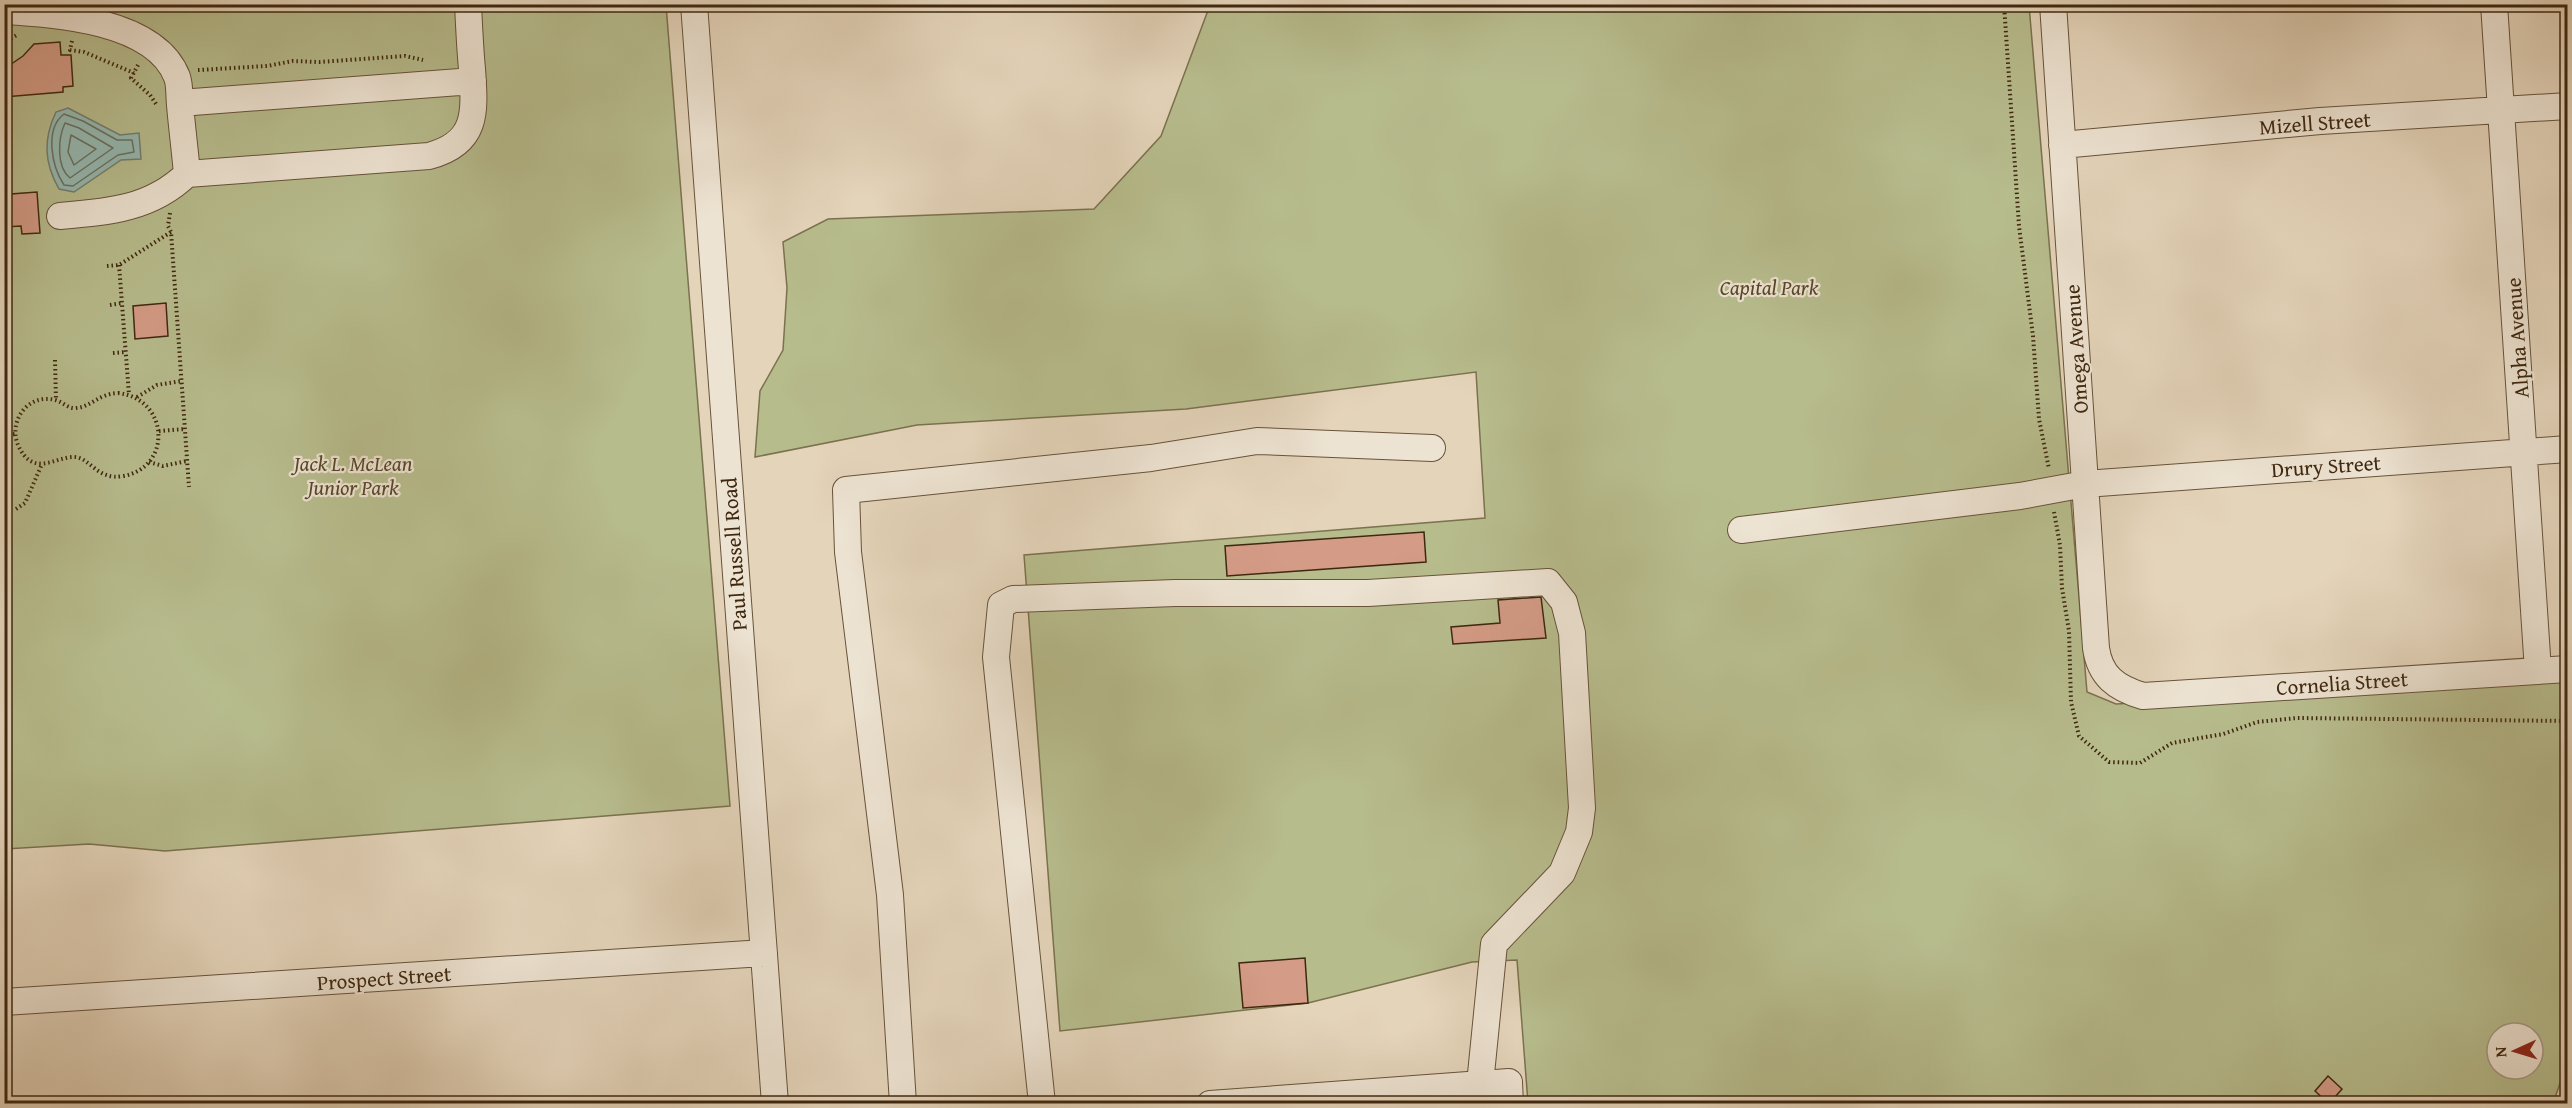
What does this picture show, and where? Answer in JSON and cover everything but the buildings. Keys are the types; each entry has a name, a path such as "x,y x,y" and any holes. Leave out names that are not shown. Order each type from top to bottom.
{"street":[{"path":"60,216 132,208 159,196 187,174 429,156 447,151 460,141 470,126 474,108 468,4"},
{"name":"Paul Russell Road","path":"694,4 775,1104"},
{"name":"Omega Avenue","path":"2053,4 2098,663 2107,677 2118,686"},
{"name":"Alpha Avenue","path":"2494,4 2538,671"},
{"path":"4,10 63,14 115,28 149,45 170,63 178,79 187,174"},
{"path":"180,104 472,81"},
{"name":"Mizell Street","path":"2062,145 2320,121 2568,106"},
{"path":"909,1101 890,895 848,552 846,490 1151,458 1257,441 1432,448"},
{"name":"Drury Street","path":"1741,530 2008,498 2085,483 2568,449"},
{"path":"1042,1104 996,657 1001,605 1013,599 1175,593 1368,593 1548,582 1564,602 1572,633 1582,808 1579,832 1562,873 1494,944 1480,1084"},
{"name":"Cornelia Street","path":"2118,686 2143,696 2568,669"},
{"name":"Prospect Street","path":"4,1002 764,953"},
{"path":"1226,1103 1509,1082 1510,1104"}],"path":[{"path":"2004,4 2011,125 2018,176 2019,226 2033,336 2039,419 2053,490 2053,510 2060,545 2061,588 2069,631 2071,702 2079,736 2109,762 2140,763 2172,743 2223,734 2257,722 2297,718 2568,721"},
{"path":"70,50 84,52 134,73"},
{"path":"107,266 119,265 171,232 189,487"},
{"path":"119,265 129,395"},
{"path":"110,305 122,303"},
{"path":"113,353 126,352"},
{"path":"55,360 56,400"},
{"path":"137,397 157,385 181,381"},
{"path":"106,394 137,397 154,413 159,431 154,454 149,462 133,473 118,477 97,472 85,461 74,457 42,464 34,462 22,451 15,434 19,414 25,407 39,401 56,400 71,408 78,408 106,394"},
{"path":"159,431 185,429"},
{"path":"4,435 15,434"},
{"path":"149,462 164,466 187,461"},
{"path":"16,509 25,503 42,464"}],"green space":[{"name":"Jack L. McLean Junior Park","path":"4,5 666,5 730,806 165,851 89,844 5,849"},
{"name":"Capital Park","path":"1210,5 2029,5 2087,692 2116,704 2567,678 2568,1061 2553,1103 1528,1103 1517,960 1472,962 1308,1003 1060,1031 1024,555 1485,518 1476,372 1186,409 917,425 755,457 760,391 783,350 787,288 783,242 828,219 1094,209 1161,136"}],"water":[{"path":"68,108 120,135 139,133 141,159 121,160 74,192 59,189 50,170 47,141 56,112"}]}
